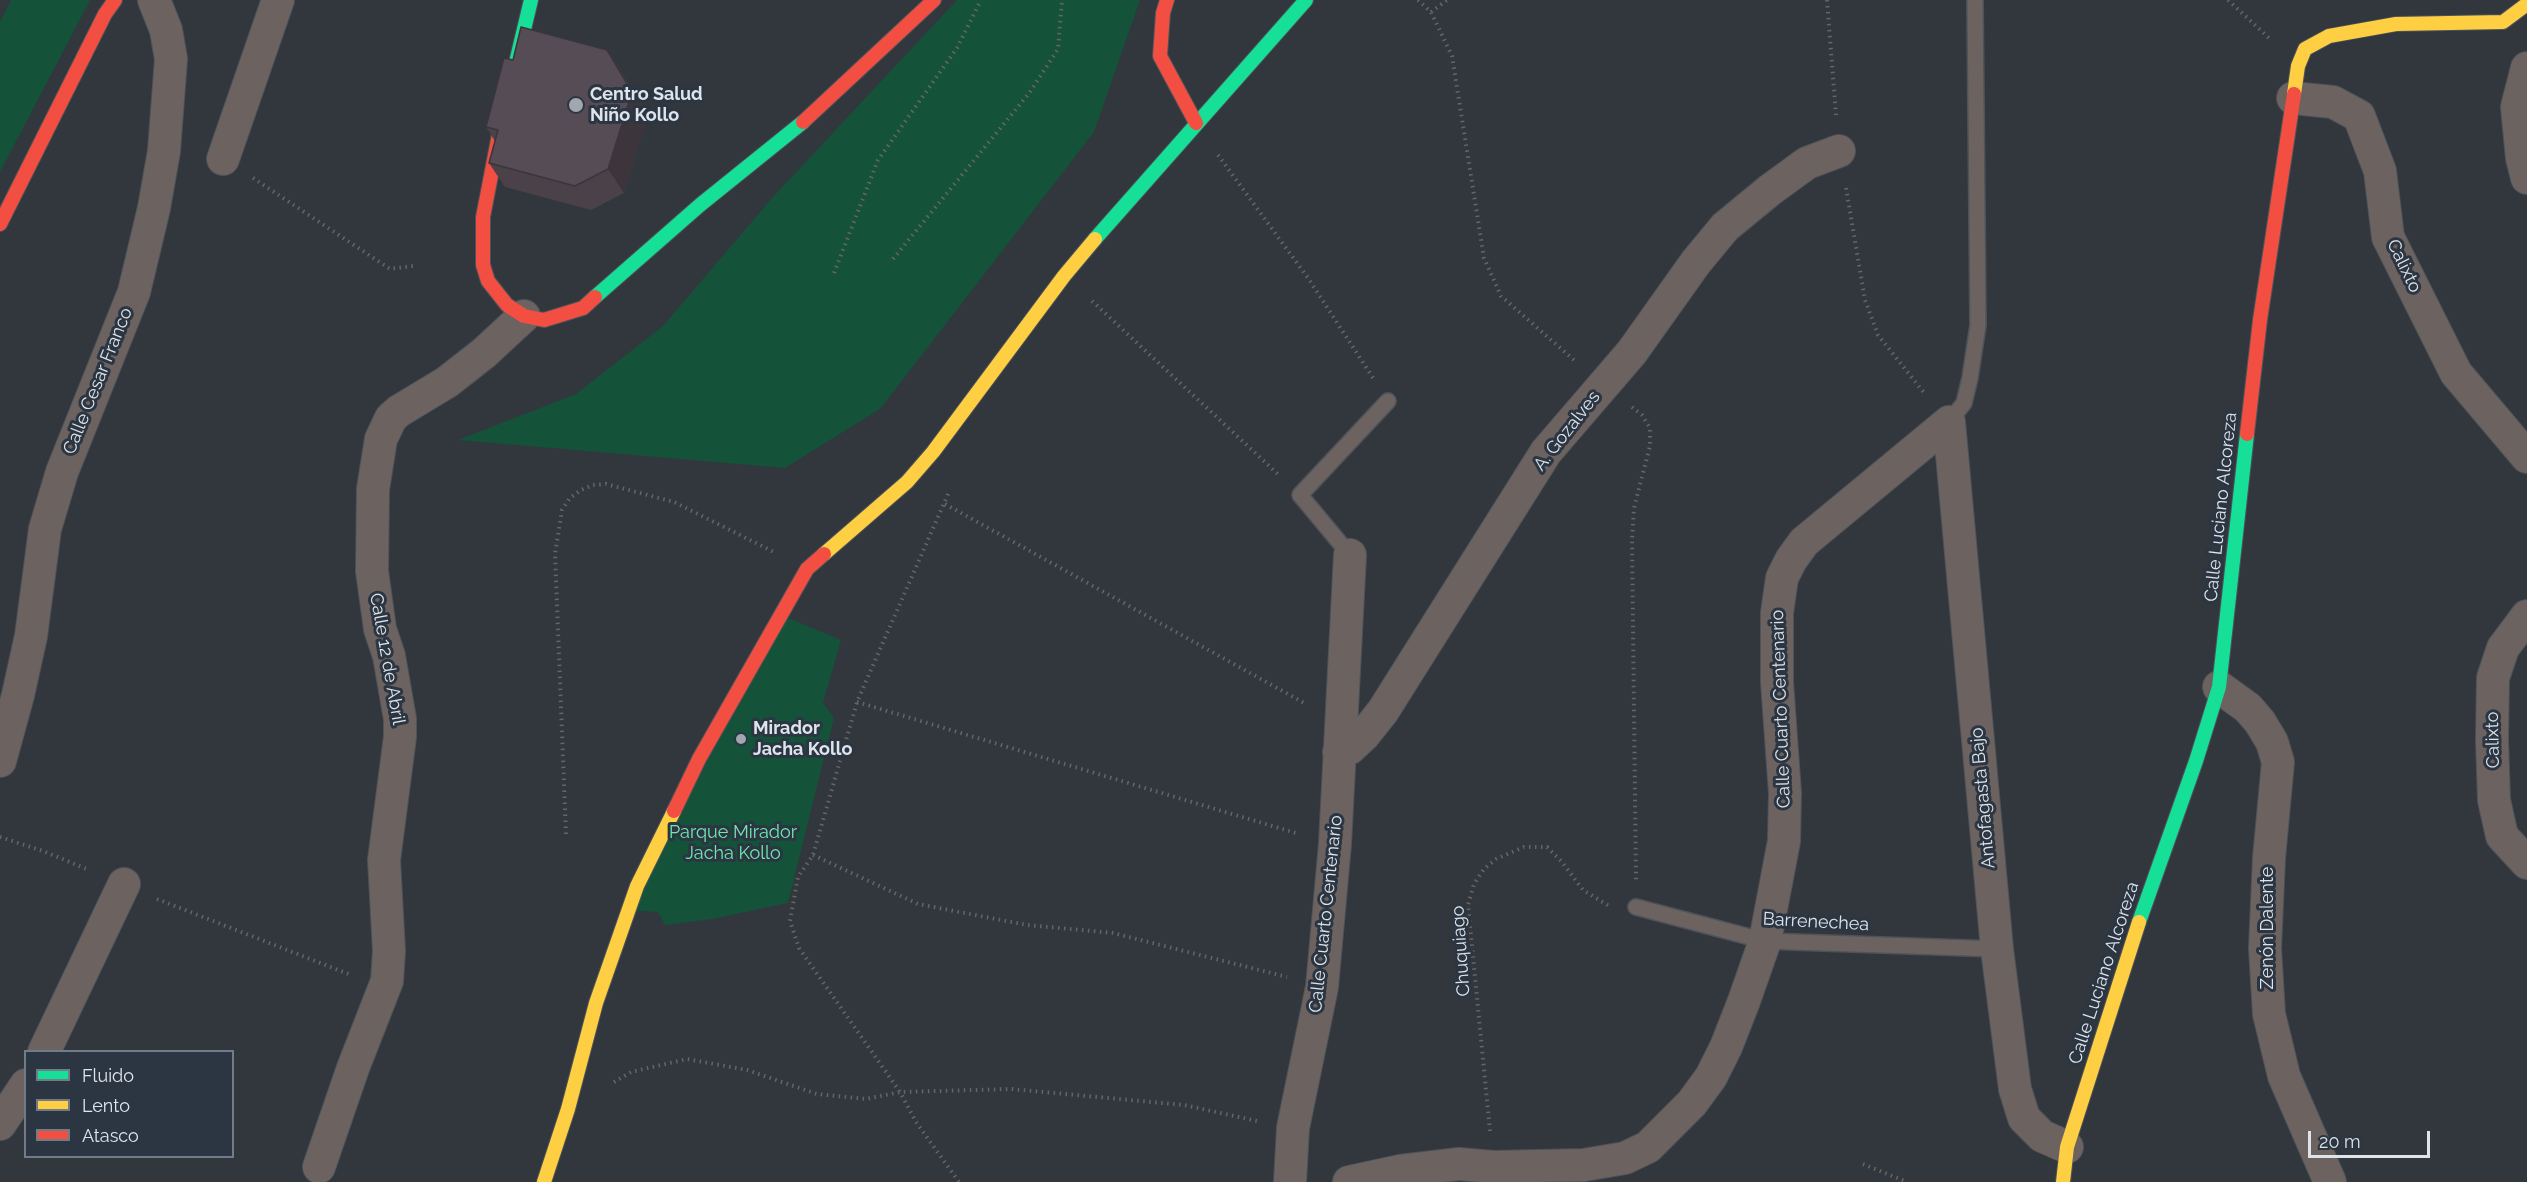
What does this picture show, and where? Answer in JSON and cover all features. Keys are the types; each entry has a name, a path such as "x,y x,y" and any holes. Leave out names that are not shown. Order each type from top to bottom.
{"street":[{"path":"0,224 105,14 115,0"},
{"name":"Calle Cesar Franco","path":"0,760 31,636 45,529 62,472 134,292 154,207 164,151 171,59 166,30 154,0"},
{"path":"223,159 278,0"},
{"path":"510,85 531,0"},
{"path":"505,106 483,216 483,265 488,281 507,305 524,316 544,320 583,308 700,205 813,114 934,0"},
{"path":"1167,0 1162,13 1160,56 1196,123"},
{"path":"544,1182 568,1109 596,1003 638,886 699,759 807,569 907,482 933,452 1064,276 1306,0"},
{"name":"Calle Luciano Alcoreza","path":"2063,1182 2067,1147 2156,870 2196,761 2219,687 2260,320 2298,66 2305,49 2329,36 2396,24 2503,22 2527,4"},
{"path":"2527,68 2517,107 2522,158 2527,178"},
{"name":"Calixto","path":"2293,98 2333,102 2359,116 2380,171 2388,237 2456,373 2527,457"},
{"name":"A. Gozalves","path":"1340,738 1350,748 1383,711 1546,452 1646,335 1696,262 1725,227 1807,163 1839,151"},
{"name":"Calle 12 de Abril","path":"320,1167 383,986 387,981 389,951 384,860 400,738 400,719 389,656 380,629 372,571 373,489 381,439 391,418 399,411 447,382 484,353 524,316"},
{"name":"Calle Cuarto Centenario","path":"1348,1182 1400,1171 1459,1164 1493,1167 1584,1165 1625,1158 1648,1147 1692,1103 1711,1077 1726,1047 1765,940 1784,841 1785,793 1777,670 1777,614 1782,578 1804,542 1949,422"},
{"name":"Antofagasta Bajo","path":"1949,422 1997,950 2019,1108 2024,1118 2042,1136 2067,1147"},
{"name":"Calle Cuarto Centenario","path":"1290,1182 1293,1128 1322,987 1335,844 1350,555"},
{"name":"Calixto","path":"2527,616 2503,648 2493,678 2492,740 2494,800 2502,836 2527,863"},
{"name":"Zenón Dalente","path":"2219,687 2248,708 2260,722 2272,742 2278,762 2269,858 2265,948 2269,1014 2284,1076 2330,1182"},
{"path":"45,1050 124,884"},
{"path":"0,1124 24,1088"}],"lane":[{"path":"1949,422 1964,403 1978,325 1976,0"},
{"path":"1350,555 1300,495 1388,402"},
{"name":"Barrenechea","path":"1636,907 1765,940 1997,950"}],"path":[{"path":"834,273 878,160 957,48 981,0"},
{"path":"893,259 1036,84 1058,49 1062,0"},
{"path":"1431,12 1447,0"},
{"path":"1827,0 1839,151 1865,300 1878,335 1900,366 1949,422"},
{"path":"2228,0 2298,66"},
{"path":"1196,123 1308,278 1388,402"},
{"path":"223,159 390,269 413,266"},
{"path":"1064,276 1300,495"},
{"path":"952,483 945,504 857,702 813,855 798,877 790,921 795,939 816,974 900,1092 916,1122 959,1182"},
{"path":"566,834 555,554 562,510 570,498 587,487 606,484 674,502 807,569"},
{"path":"945,504 1340,738"},
{"path":"857,702 1335,844"},
{"path":"0,837 43,851 323,966 383,986"},
{"name":"Chuquiago","path":"1493,1167 1468,905 1474,884 1484,869 1496,859 1524,847 1546,847 1562,861 1583,890 1595,899 1609,906 1624,909 1636,907"},
{"path":"813,855 918,904 1027,925 1113,933 1322,987"},
{"path":"568,1109 631,1072 687,1059 747,1070 817,1094 866,1099 900,1092 1011,1089 1184,1105 1293,1128"},
{"path":"1863,1164 1907,1182"}],"green space":[{"path":"11,0 90,0 0,172 0,22"},
{"path":"957,0 1140,0 1094,132 880,409 785,468 458,440 576,394 663,326 772,198"},
{"name":"Parque Mirador Jacha Kollo","path":"779,614 841,640 823,703 834,718 788,903 712,919 665,925 658,912 627,910"}],"building":[{"path":"521,27 607,50 632,92 608,169 575,186 489,163 498,130 486,127 504,58 513,60"}],"traffic: fast":[{"path":"514,71 531,0"},
{"path":"1095,239 1306,0"},
{"path":"595,297 700,205 803,122"},
{"path":"2139,922 2196,761 2219,687 2247,434"}],"traffic: slow":[{"path":"2294,94 2298,66 2305,49 2329,36 2396,24 2503,22 2527,4"},
{"path":"824,554 907,482 933,452 1064,276 1095,239"},
{"path":"544,1182 568,1109 596,1003 637,886 674,811"},
{"path":"2063,1182 2067,1147 2139,922"}],"traffic: jam":[{"path":"0,224 105,14 115,0"},
{"path":"803,122 934,0"},
{"path":"1167,0 1163,13 1160,56 1196,123"},
{"path":"2247,434 2260,320 2294,94"},
{"path":"501,124 483,217 483,265 488,281 507,305 524,316 544,320 583,308 595,297"},
{"path":"674,811 699,759 807,569 824,554"}],"place":[{"name":"Centro Salud Niño Kollo","path":"576,105"},
{"name":"Mirador Jacha Kollo","path":"741,739"}]}
